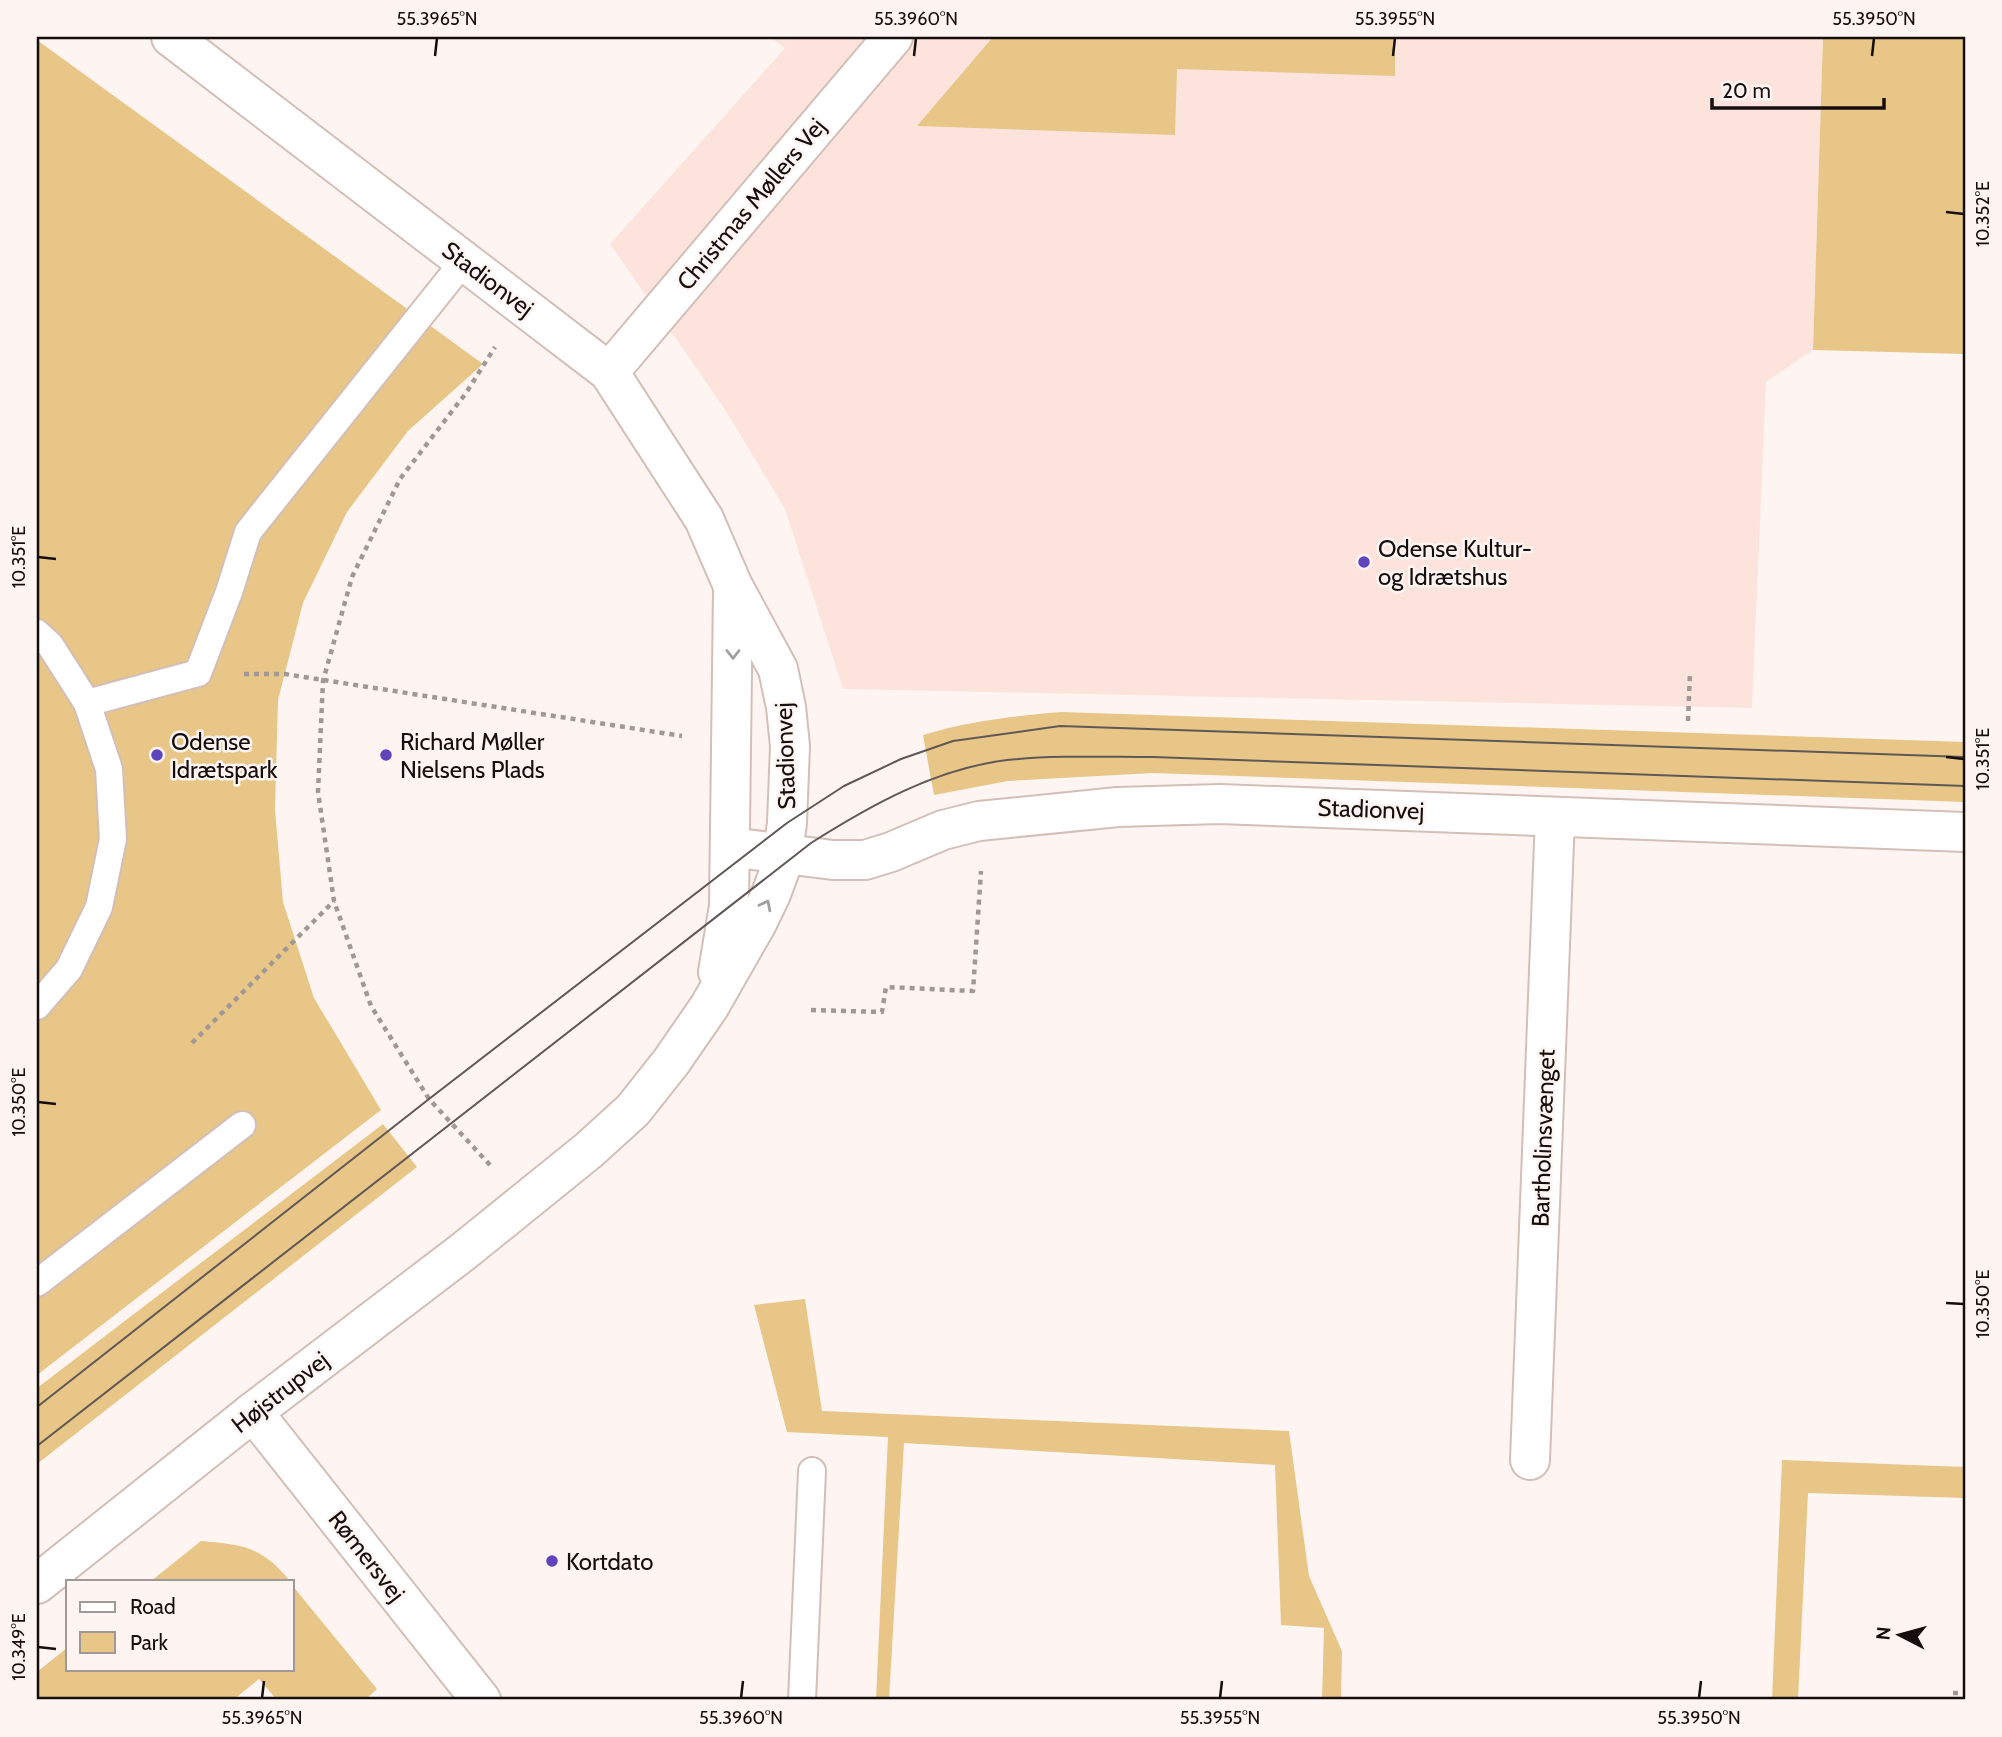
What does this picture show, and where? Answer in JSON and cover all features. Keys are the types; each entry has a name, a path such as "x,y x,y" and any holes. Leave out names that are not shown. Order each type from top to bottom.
{"street":[{"name":"Stadionvej","path":"171,37 609,372 704,519 733,586 778,669 790,746 784,854 771,894 709,1007 633,1110 589,1150 524,1201"},
{"name":"Christmas Møllers Vej","path":"609,372 893,37"},
{"name":"Stadionvej","path":"709,1007 725,938 730,846 733,586"},
{"name":"Stadionvej","path":"730,846 833,860 865,860 943,830 979,821 1118,807 1220,804 1965,832"},
{"name":"Bartholinsvænget","path":"1530,1460 1555,817"},
{"name":"Højstrupvej","path":"37,1584 253,1412 464,1251 524,1201"},
{"name":"Rømersvej","path":"253,1412 481,1700"}],"lane":[{"path":"87,703 198,673 229,592 248,532 464,261"},
{"path":"37,633 50,645 87,703 109,769 113,839 99,907 69,970 37,1006"},
{"path":"37,1283 242,1125"},
{"path":"802,1700 812,1471"}],"path":[{"path":"521,304 467,393 400,479 352,577 323,681 318,792 334,901 371,1006 429,1099 524,1201"},
{"path":"198,673 285,674 731,744"},
{"path":"1688,721 1690,673"},
{"path":"811,1010 882,1012 886,987 973,991 981,864"},
{"path":"192,1043 334,901"},
{"path":"1953,1693 1965,1693"}],"shaded area":[{"path":"770,37 1823,37 1813,350 1766,382 1752,708 843,689 785,509 724,408 610,244 785,48"}],"green space":[{"path":"993,37 1395,37 1395,76 1177,69 1175,135 917,126"},
{"path":"1823,37 1965,37 1965,354 1813,350"},
{"name":"Odense Idrætspark","path":"37,40 483,364 408,431 347,512 303,603 278,700 275,810 283,902 314,998 381,1110 37,1375"},
{"path":"1061,712 1965,742 1965,802 1153,773 1008,781 934,795 923,735 991,720"},
{"path":"383,1124 417,1167 37,1464 37,1388"},
{"path":"805,1299 822,1411 1289,1431 1309,1576 1342,1651 1341,1700 1322,1700 1324,1628 1281,1625 1275,1465 904,1443 889,1700 876,1700 888,1437 787,1432 754,1305"},
{"path":"1782,1460 1965,1467 1965,1498 1808,1493 1798,1700 1772,1700"},
{"path":"201,1541 251,1549 280,1569 289,1580 152,1580"},
{"path":"294,1587 377,1689 365,1700 277,1700 259,1679 233,1700 37,1700 37,1672 66,1649 66,1670 294,1670"}],"tram line":[{"path":"37,1407 429,1099 787,823 844,786 901,759 953,741 1060,726 1965,757"},
{"path":"37,1446 811,843 880,802 954,771 1025,758 1153,757 1965,786"}],"place":[{"name":"Odense Kultur- og Idrætshus","path":"1364,562"},
{"name":"Odense Idrætspark","path":"157,755"},
{"name":"Richard Møller Nielsens Plads","path":"386,755"},
{"name":"Kortdato","path":"552,1561"}]}
